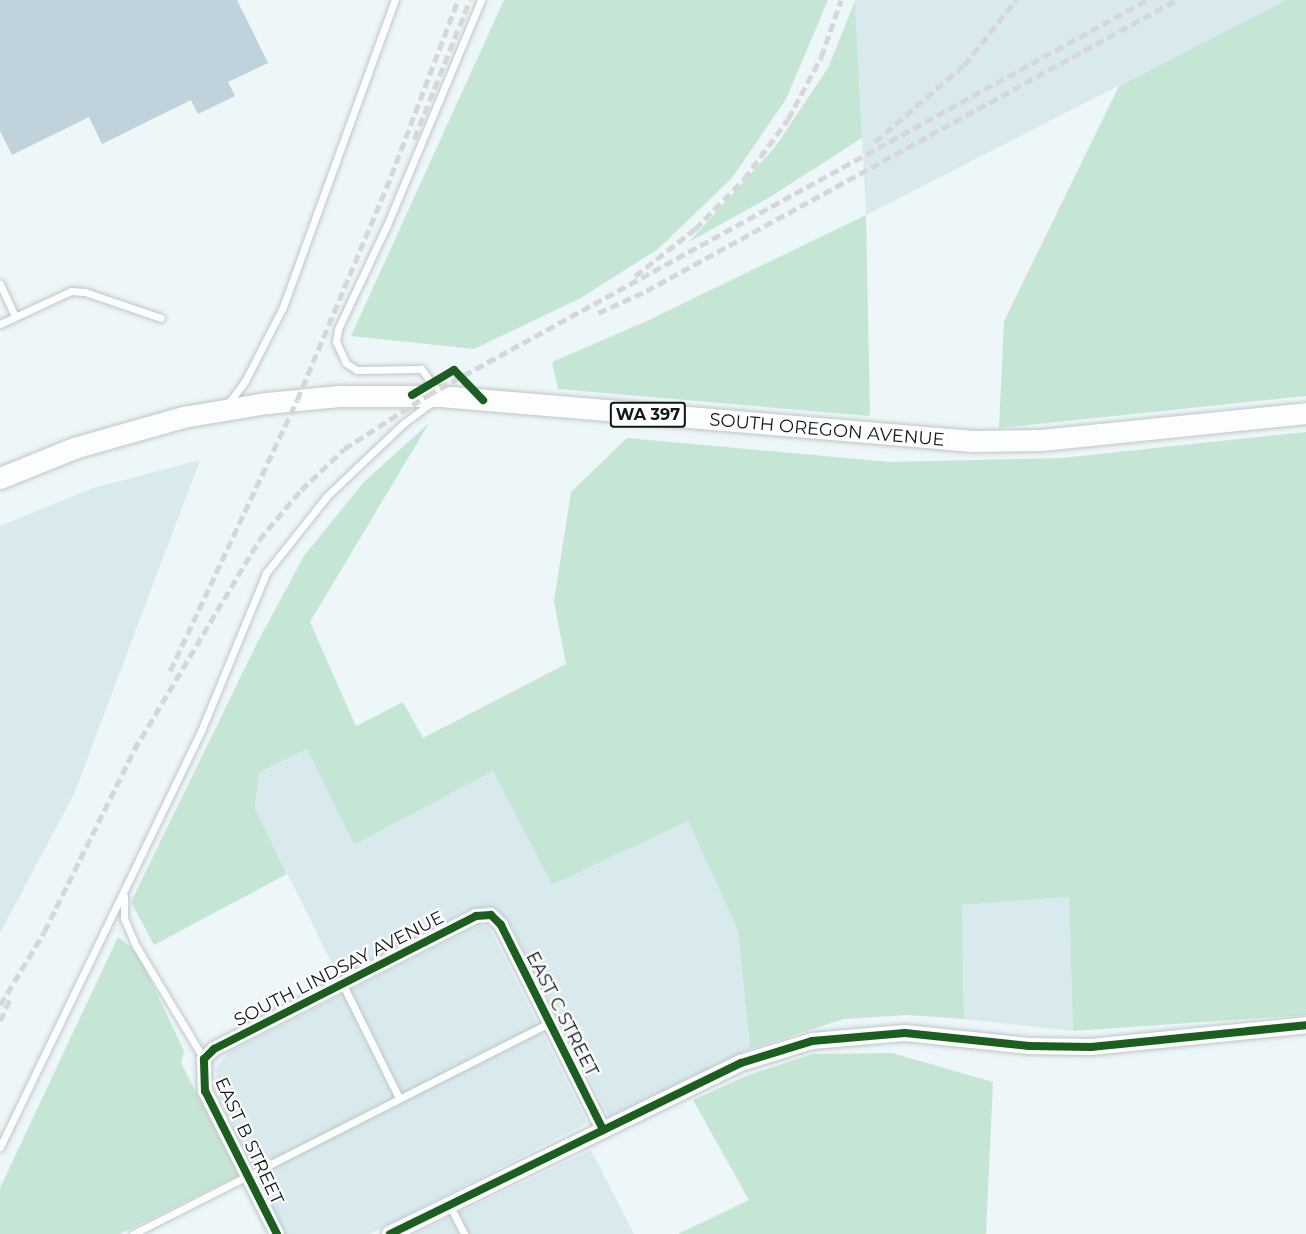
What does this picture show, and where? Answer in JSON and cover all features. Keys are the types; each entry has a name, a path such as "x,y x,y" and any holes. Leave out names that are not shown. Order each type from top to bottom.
{"main road":[{"name":"SOUTH OREGON AVENUE","path":"0,478 114,436 224,410 339,396 440,396 973,441 1050,439 1306,413"}],"street":[{"name":"SOUTH LINDSAY AVENUE","path":"204,1059 214,1049 342,982 476,916 491,915"},
{"name":"EAST C STREET","path":"491,915 501,925 603,1130"},
{"path":"390,1234 758,1056 838,1037 905,1033 1029,1046 1091,1047 1306,1025"},
{"name":"EAST B STREET","path":"204,1059 206,1091 277,1234"}],"lane":[{"path":"224,410 245,381 283,307 395,0"},
{"path":"0,1147 201,731 266,573 286,543 327,496 404,423 440,396 433,381 421,369 357,369 346,363 336,342 338,329 387,225 481,0"},
{"path":"0,284 15,316"},
{"path":"0,324 71,291 85,292 161,318"},
{"path":"124,894 124,918 136,946 204,1059"},
{"path":"342,982 399,1098"},
{"path":"133,1234 550,1022"},
{"path":"449,1204 464,1234"}],"shaded area":[{"path":"855,0 1286,0 866,215"},
{"path":"200,460 74,794 0,933 0,526 93,488"},
{"path":"307,749 354,845 493,771 552,885 688,821 738,931 750,1049 609,1117 509,922 492,907 469,910 338,976 255,808 259,771"},
{"path":"1069,897 1073,1031 964,1019 962,905"},
{"path":"478,925 489,927 587,1123 370,1234 284,1234 217,1092 216,1068 229,1052"},
{"path":"591,1150 634,1234 414,1234"}],"green space":[{"path":"504,0 828,0 786,99 732,178 658,249 579,299 474,349 351,336"},
{"path":"1286,0 1306,0 1306,396 999,428 1004,321 1119,86"},
{"path":"855,1 862,138 770,197 689,242 775,147 828,68"},
{"path":"866,215 870,416 558,389 552,362 649,320"},
{"path":"429,423 310,622 356,726 403,702 423,738 566,664 554,601 571,492 627,438 889,462 1061,458 1306,432 1306,1015 1073,1031 1069,897 962,905 964,1019 908,1015 844,1019 750,1049 738,931 688,821 552,885 493,771 354,845 307,749 259,772 255,808 287,874 154,945 131,902 258,641 304,556 363,483"},
{"path":"118,937 137,952 184,1051 181,1063 239,1175 120,1234 0,1234 0,1188"},
{"path":"892,1053 993,1082 986,1234 678,1234 749,1200 693,1100 746,1076 812,1054"}],"building":[{"path":"0,0 237,0 268,63 228,82 235,96 198,114 191,100 102,144 89,117 12,155 0,131"}],"railway":[{"path":"170,671 297,400 391,176 458,0"},
{"path":"414,139 470,0"},
{"path":"635,276 695,229 744,179 788,119 821,57 841,0"},
{"path":"875,142 964,65 1016,0"},
{"path":"134,750 259,540 301,490 344,449 428,395 1147,0"},
{"path":"598,313 646,291 1176,0"},
{"path":"0,1005 44,932 138,742"},
{"path":"0,1021 10,999"}],"cycle path":[{"path":"412,395 454,370 483,400"},
{"path":"277,1234 205,1091 204,1059 214,1049 476,916 491,915 501,925 603,1130"},
{"path":"390,1234 741,1063 812,1041 905,1033 1029,1046 1091,1047 1306,1025"}]}
